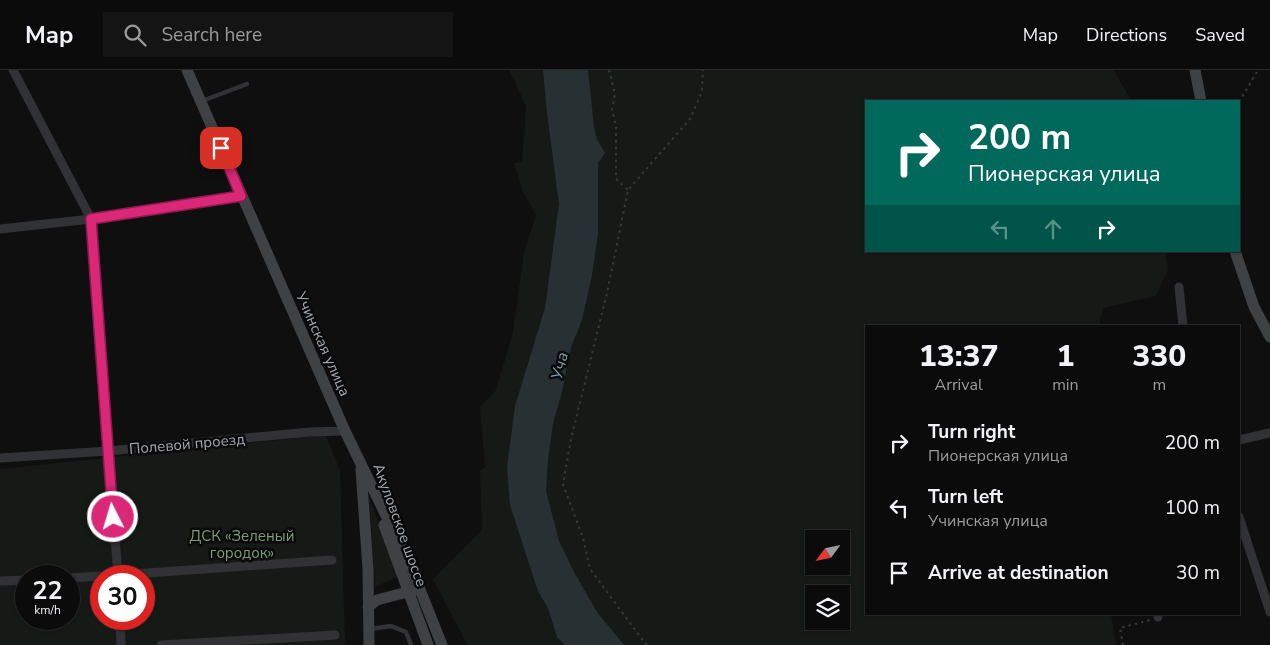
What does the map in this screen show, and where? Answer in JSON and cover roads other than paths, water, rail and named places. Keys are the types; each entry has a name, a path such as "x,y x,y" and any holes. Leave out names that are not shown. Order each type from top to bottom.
{"main road":[{"name":"Учинская улица","path":"188,70 241,196 360,462 369,645"},
{"path":"1195,70 1201,100"},
{"path":"1235,252 1254,307 1270,337"},
{"name":"Акуловское шоссе","path":"360,462 411,567 442,645"},
{"name":"Акуловское шоссе","path":"360,462 428,645"},
{"path":"368,608 377,600 408,591 421,591"}],"street":[{"path":"13,70 91,219 117,565"},
{"path":"0,229 91,219 241,196"},
{"path":"1179,287 1183,325"},
{"name":"Полевой проезд","path":"0,458 108,451 310,432 345,431"},
{"path":"1240,440 1270,434"},
{"path":"1240,520 1270,612"},
{"path":"155,573 332,560"},
{"path":"0,581 15,580"},
{"path":"120,630 121,645"},
{"path":"162,645 335,635"}],"lane":[{"path":"201,101 247,84"},
{"path":"369,629 391,626 406,632 411,645"}],"water":[{"name":"Уча","path":"543,70 588,70 594,127 597,139 605,153 598,163 598,234 592,275 582,320 571,347 562,392 553,423 546,491 559,541 574,572 597,612 624,645 565,645 557,637 548,608 538,591 510,505 507,467 515,406 545,308 559,204"}],"park label":[{"name":"ДСК «Зеленый городок»","path":"242,544"}]}
